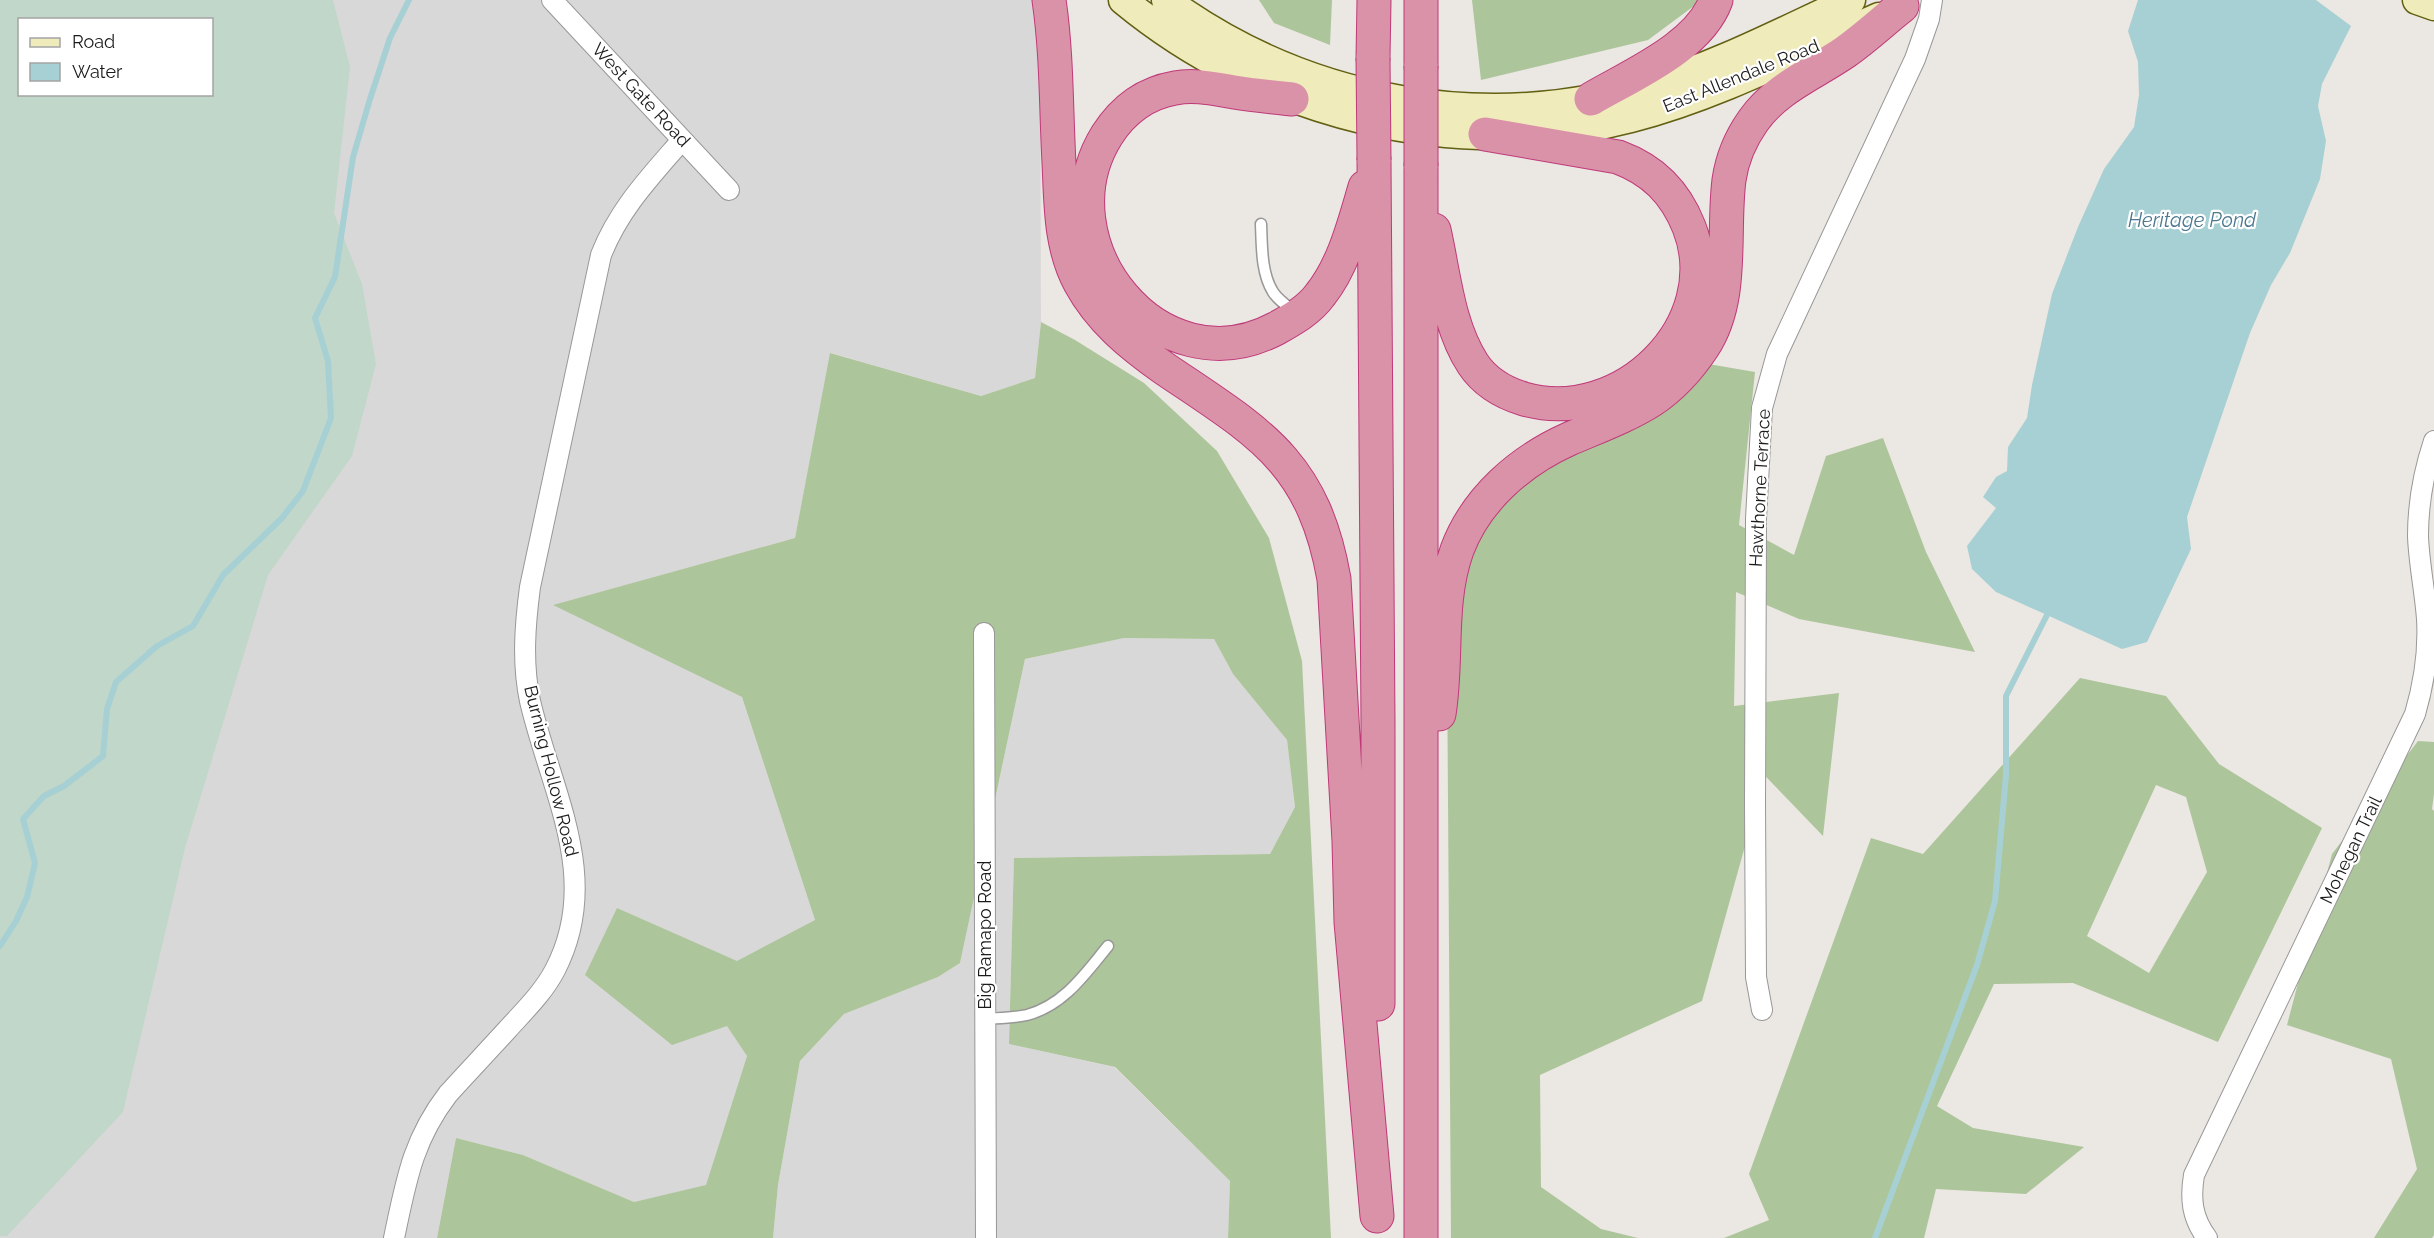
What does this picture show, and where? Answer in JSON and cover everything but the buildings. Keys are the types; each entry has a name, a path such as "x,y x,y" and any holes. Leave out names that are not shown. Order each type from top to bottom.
{"highway":[{"path":"1049,0 1063,225 1066,243 1079,281 1102,315 1126,341 1248,425 1276,450 1309,498 1325,538 1334,579 1349,841 1351,922 1377,1227"},
{"path":"1374,0 1378,723 1377,1227"},
{"path":"1591,99 1644,69 1691,38 1708,17 1716,0"},
{"path":"1420,832 1443,689 1443,623 1447,586 1458,549 1473,517 1497,488 1529,462 1567,440 1639,408 1668,389 1682,375 1704,345 1719,309 1724,272 1729,179 1738,148 1752,122 1774,96 1845,52 1917,2"},
{"path":"1421,1238 1421,66 1423,7"},
{"path":"1292,99 1177,87 1149,96 1124,113 1103,141 1093,166 1088,196 1095,245 1108,278 1128,303 1154,326 1186,339 1220,343 1237,342 1268,333 1299,315 1320,296 1336,269 1349,238 1374,160"},
{"path":"1421,166 1456,329 1473,364 1483,376 1495,387 1514,396 1551,403 1593,398 1631,381 1651,366 1680,333 1695,295 1697,256 1693,237 1676,200 1664,184 1651,173 1618,157 1485,134"}],"main road":[{"name":"East Allendale Road","path":"1124,0 1197,53 1292,99 1369,122 1427,130 1485,134 1554,132 1641,115 1735,82 1917,2"},
{"name":"East Allendale Road","path":"1166,0 1211,31 1273,63 1332,84 1383,98 1449,107 1484,108 1519,108 1591,99 1636,90 1690,72 1851,0"},
{"path":"2417,0 2434,6"}],"street":[{"name":"West Gate Road","path":"552,0 729,190"},
{"name":"Hawthorne Terrace","path":"1762,1010 1756,977 1755,817 1756,519 1762,408 1777,354 1915,59 1929,19 1917,2"},
{"name":"Burning Hollow Road","path":"394,1238 409,1167 420,1138 435,1111 538,997 555,970 567,940 574,913 576,884 574,855 530,700 525,662 525,625 529,597 601,255 611,230 627,204 682,140"},
{"name":"Mohegan Trail","path":"2207,1238 2199,1227 2193,1212 2191,1194 2194,1175 2415,714 2423,687 2428,650 2427,618 2418,536 2421,498 2434,441"},
{"name":"Big Ramapo Road","path":"984,633 986,1238"}],"lane":[{"path":"1262,224 1262,254 1273,293 1299,315"},
{"path":"985,1019 1027,1015 1043,1009 1078,984 1107,946"}],"shaded area":[{"path":"0,0 1034,0 1040,13 1041,322 1035,378 981,396 831,353 795,538 554,605 742,697 815,920 737,962 617,908 727,1025 747,1056 706,1186 634,1202 523,1155 456,1138 437,1238 0,1238"},
{"path":"1124,638 1214,639 1233,674 1287,740 1295,807 1270,854 1014,858 1009,1044 1114,1067 1230,1181 1228,1238 773,1238 778,1185 800,1061 844,1014 938,977 960,963 1025,659"}],"green space":[{"path":"0,0 333,0 350,67 334,213 362,284 376,364 352,456 268,575 185,848 123,1112 7,1236 0,1236"},
{"path":"1259,0 1332,0 1330,45 1274,23"},
{"path":"1472,0 1702,0 1648,40 1481,80"},
{"path":"1041,322 1075,340 1144,383 1217,451 1269,538 1302,661 1331,1238 1228,1238 1230,1181 1115,1067 1009,1044 1014,858 1270,854 1295,807 1287,740 1233,674 1214,639 1124,638 1025,659 960,963 938,977 844,1014 800,1061 778,1185 773,1238 437,1238 456,1138 523,1155 634,1202 706,1185 747,1056 727,1026 672,1045 585,975 617,908 737,961 815,920 742,697 553,605 795,538 830,353 981,396 1035,378"},
{"path":"1691,361 1755,372 1739,525 1794,555 1826,456 1883,438 1926,552 1975,652 1799,619 1736,592 1734,706 1839,693 1823,836 1745,755 1745,846 1702,1001 1540,1075 1541,1187 1601,1229 1638,1238 1451,1238 1447,653 1476,503"},
{"path":"2080,678 2166,696 2219,764 2322,828 2218,1042 2073,983 1994,984 1937,1106 1973,1128 2084,1147 2026,1194 1936,1189 1924,1238 1724,1238 1769,1220 1749,1174 1871,838 1923,854","holes":["2156,785 2186,797 2207,872 2149,973 2087,936"]},
{"path":"2418,741 2434,742 2432,809 2434,811 2434,1235 2432,1238 2374,1238 2417,1169 2391,1059 2287,1025 2332,854"}],"water":[{"name":"Heritage Pond","path":"2138,0 2316,0 2351,26 2322,84 2318,106 2326,141 2320,179 2290,253 2271,285 2250,333 2187,517 2191,549 2147,642 2122,649 1996,592 1972,569 1967,546 1996,508 1983,497 1996,477 2007,471 2008,447 2027,418 2052,294 2078,227 2104,169 2134,127 2139,95 2138,62 2128,31"}],"waterway":[{"path":"0,946 16,921 27,897 35,863 23,819 44,796 64,786 103,756 107,709 116,682 157,646 193,626 223,575 282,518 303,491 331,418 328,361 315,318 335,277 353,157 370,99 390,38 409,0"},
{"path":"1875,1238 1977,965 1995,901 2006,775 2006,696 2050,609"}]}
